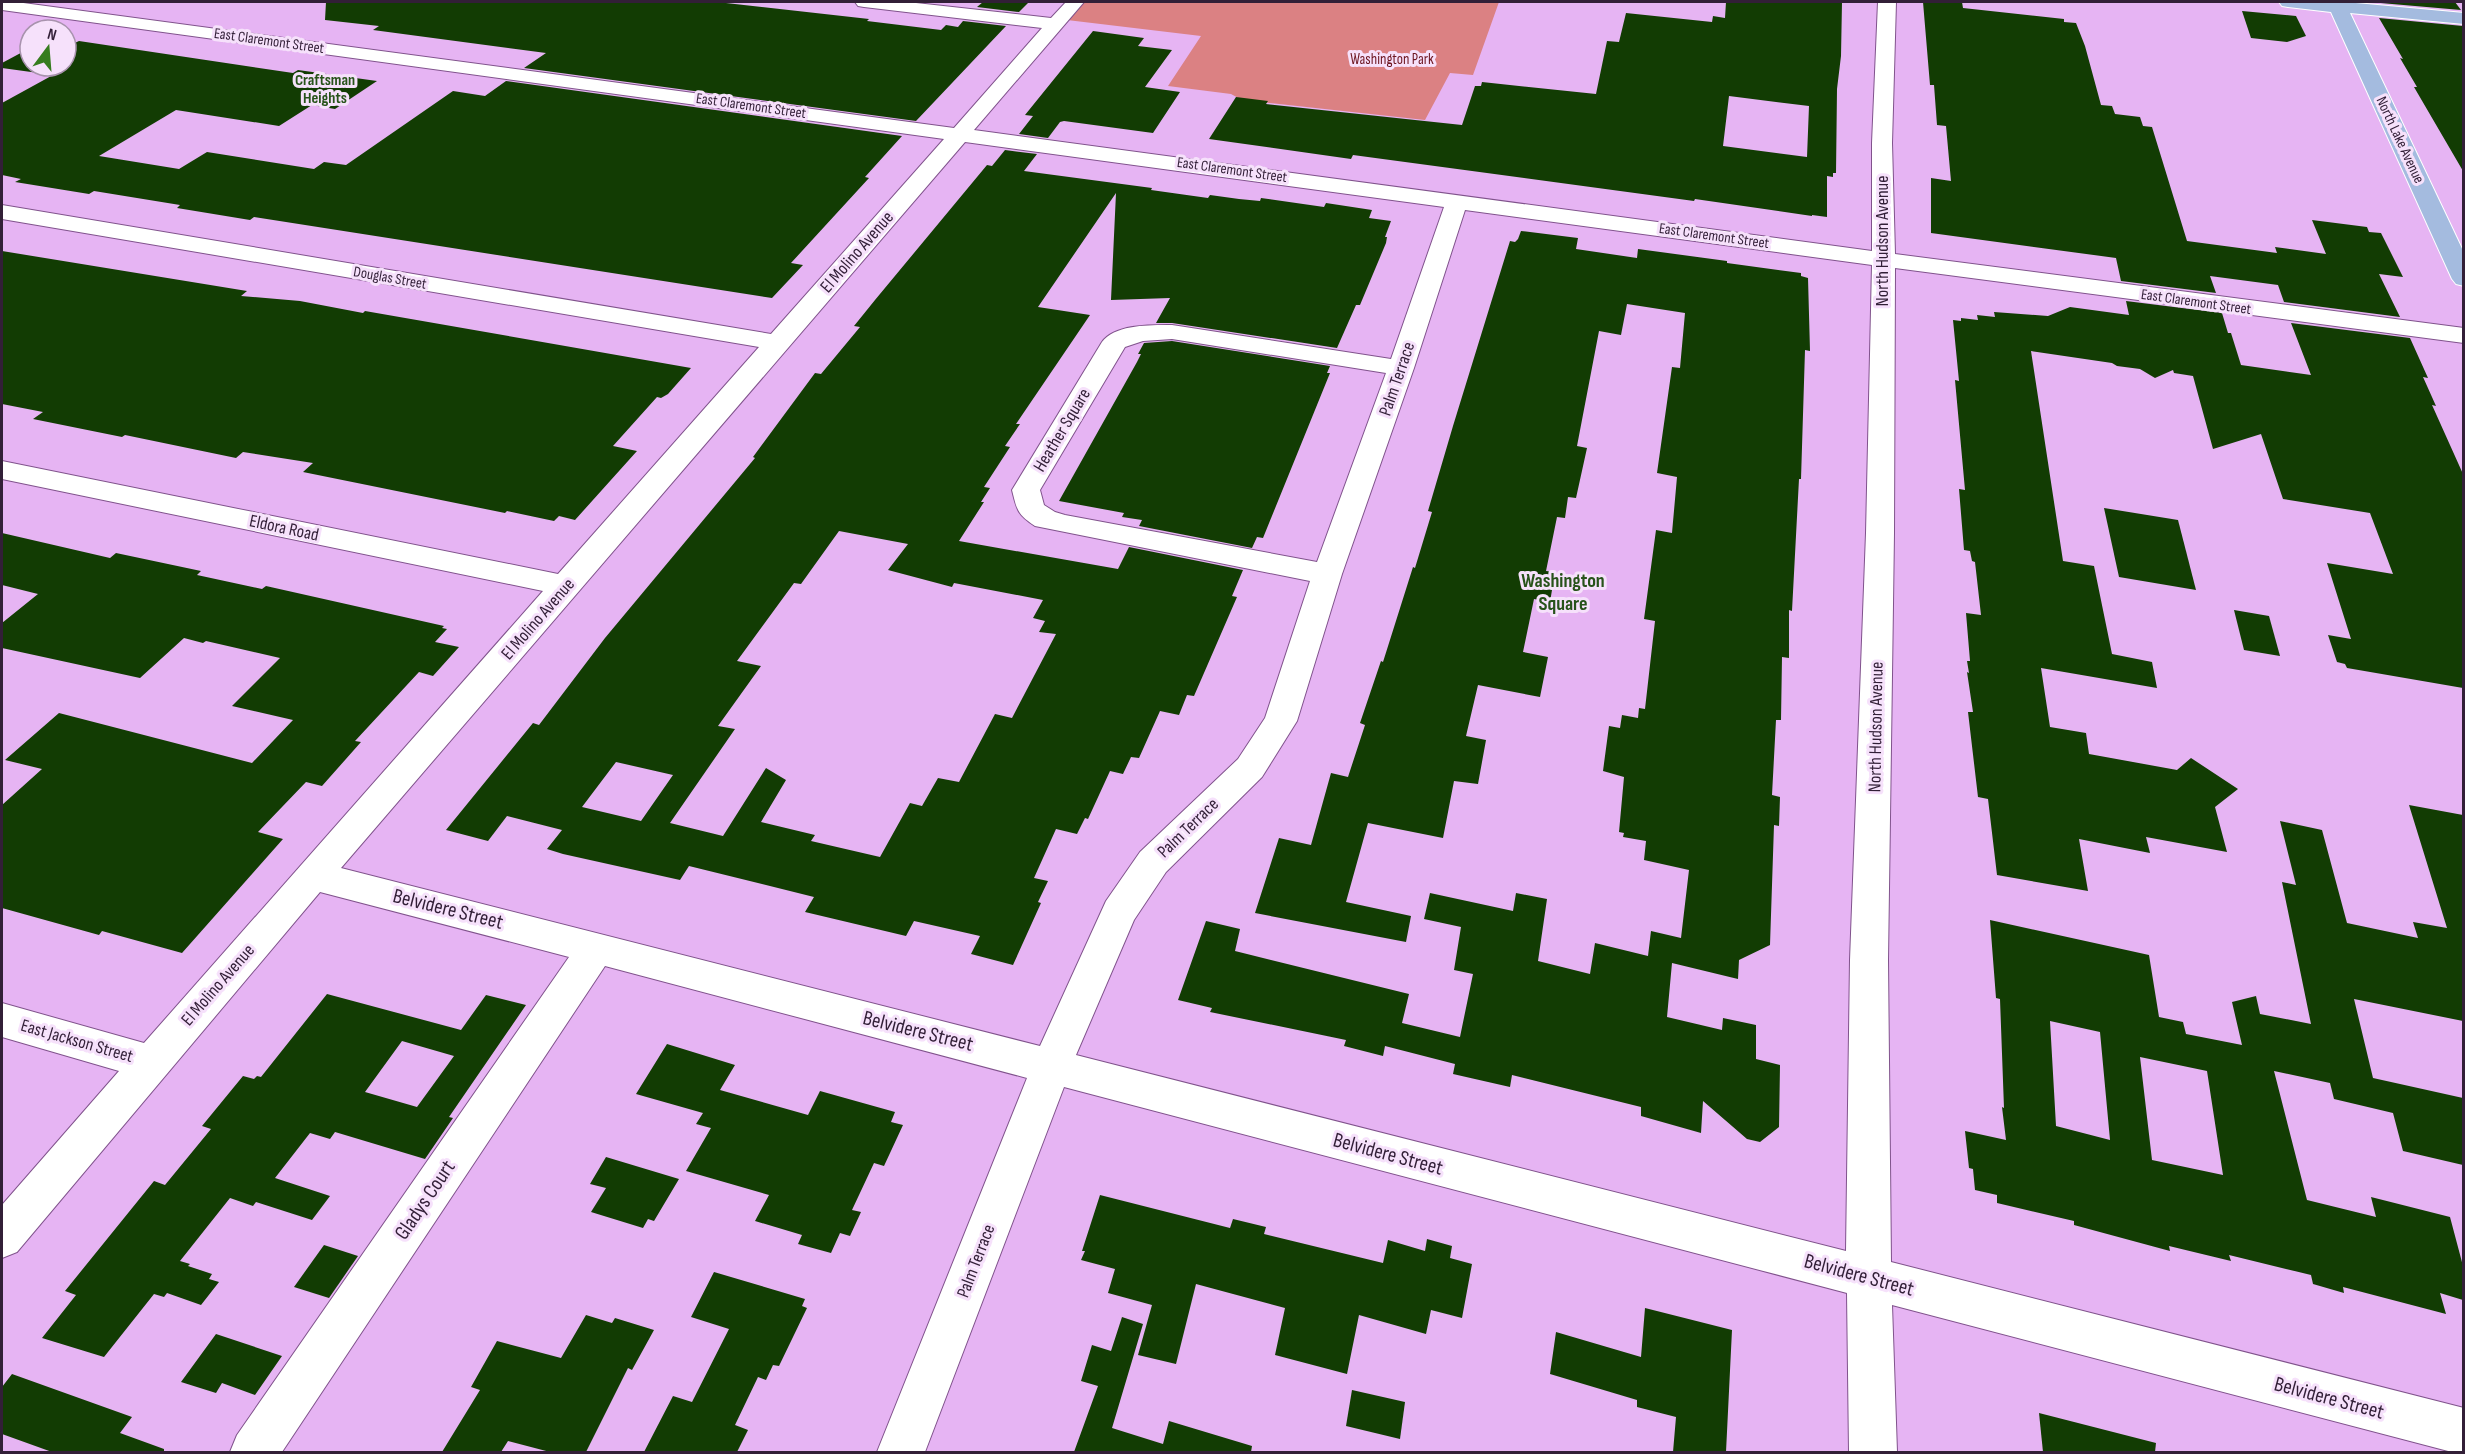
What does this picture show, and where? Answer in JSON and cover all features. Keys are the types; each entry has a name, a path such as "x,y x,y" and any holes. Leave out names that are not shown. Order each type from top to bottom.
{"main road":[{"path":"2288,2 2337,4 2463,19"},
{"name":"North Lake Avenue","path":"2337,4 2463,279"}],"street":[{"path":"864,2 1054,24"},
{"name":"El Molino Avenue","path":"2,1237 313,875 1075,2"},
{"name":"North Hudson Avenue","path":"1873,1452 1869,960 1878,628 1883,259 1882,143 1887,2"},
{"name":"East Claremont Street","path":"2,5 2463,336"},
{"name":"Palm Terrace","path":"901,1452 1068,1024 1119,912 1152,862 1250,768 1281,721 1327,574 1401,368 1457,201"},
{"name":"Douglas Street","path":"2,212 778,343"},
{"name":"Heather Square","path":"1327,574 1046,519 1031,510 1026,490 1115,342 1128,335 1172,332 1401,368"},
{"name":"Eldora Road","path":"2,470 567,586"},
{"name":"Belvidere Street","path":"313,875 597,947 686,974 1053,1065 2463,1432"},
{"name":"Gladys Court","path":"254,1452 597,947"},
{"name":"East Jackson Street","path":"2,1020 152,1063"}],"green space":[{"name":"Washington Park","path":"1083,2 1499,2 1473,75 1450,73 1425,120 1242,100 1231,94 1168,86 1201,36 1067,20"}],"building":[{"path":"326,2 717,2 869,19 867,21 941,30 946,25 958,27 963,21 1006,26 916,121 524,68 546,53 373,30 379,26 325,20"},
{"path":"983,2 1029,2 1019,12 977,7"},
{"path":"1726,2 1842,2 1841,56 1837,89 1836,173 1833,173 1833,177 1827,176 1827,217 1353,155 1351,159 1209,139 1236,97 1268,101 1266,104 1462,125 1475,86 1481,86 1482,82 1596,94 1607,41 1619,42 1626,13 1712,22 1713,16 1725,18","holes":["1729,96 1809,106 1807,157 1723,146"]},
{"path":"1923,2 1962,2 1963,8 2064,19 2064,22 2076,23 2085,46 2101,105 2112,106 2115,114 2140,117 2143,126 2152,127 2187,241 2277,253 2275,247 2326,254 2312,220 2367,227 2369,232 2381,233 2403,277 2379,274 2400,317 2284,302 2278,285 2210,276 2216,293 2121,281 2116,258 1931,233 1931,178 1951,181 1946,126 1937,125 1934,85 1930,85"},
{"path":"2369,2 2455,2 2461,10"},
{"path":"2242,11 2296,16 2306,36 2287,42 2251,38"},
{"path":"2379,18 2463,26 2463,171 2414,87 2417,87"},
{"path":"1093,31 1144,38 1138,46 1172,50 1145,87 1180,92 1153,133 1064,121 1060,122 1048,138 1019,134 1033,116 1025,115"},
{"path":"78,41 293,73 298,70 377,81 335,109 312,105 279,126 176,110 99,156 179,169 207,152 314,169 324,162 346,165 453,91 485,96 506,81 902,136 865,177 869,178 791,263 803,265 772,298 254,217 250,220 177,208 180,205 94,191 89,194 15,182 21,179 2,175 2,103 48,78 78,78"},
{"path":"18,54 18,70 2,68 2,63"},
{"path":"1005,150 1037,154 1024,171 1208,198 1210,195 1260,201 1261,198 1324,207 1326,203 1372,210 1369,218 1391,221 1385,237 1387,237 1386,243 1360,305 1356,305 1337,348 1172,323 1156,323 1170,298 1111,300 1116,193 1038,307 1090,315 1016,424 1020,424 1005,446 1010,447 984,487 990,488 981,502 984,502 959,541 1118,569 1129,547 1243,570 1232,596 1237,597 1194,696 1187,695 1179,715 1160,711 1139,758 1131,757 1123,774 1110,771 1088,819 1085,818 1077,834 1056,829 1034,878 1048,881 1038,902 1041,903 1013,965 971,954 980,936 914,921 906,936 805,912 814,897 689,866 680,880 563,854 547,849 562,830 507,816 488,841 446,830 533,723 539,725 605,638 755,458 753,457 815,373 821,374 860,327 854,326 875,300 987,165 992,166","holes":["839,531 908,544 888,570 952,587 954,583 1043,600 1033,618 1045,621 1039,632 1056,634 1012,718 995,714 959,782 938,778 922,806 910,803 880,857 811,841 815,835 761,822 786,780 766,768 723,836 670,823 735,729 718,726 761,666 737,661 794,583 801,584","616,762 673,775 641,821 582,807"]},
{"path":"1521,231 1578,238 1576,249 1637,258 1638,249 1801,273 1801,276 1808,278 1810,351 1805,350 1801,479 1799,479 1792,611 1789,610 1789,658 1782,657 1781,720 1776,720 1772,795 1780,797 1779,826 1774,825 1770,945 1739,960 1738,979 1672,963 1667,1017 1722,1030 1723,1018 1756,1025 1756,1059 1780,1065 1779,1127 1760,1142 1747,1139 1703,1101 1701,1133 1641,1116 1641,1107 1512,1075 1510,1087 1453,1074 1455,1064 1385,1046 1383,1056 1344,1046 1346,1040 1210,1012 1212,1008 1178,1000 1206,921 1240,929 1235,951 1409,994 1402,1023 1460,1037 1473,974 1454,970 1461,927 1424,919 1430,893 1513,911 1516,893 1547,899 1538,961 1590,974 1595,943 1648,956 1651,931 1681,938 1689,870 1644,860 1646,841 1623,837 1624,833 1619,832 1624,777 1603,771 1609,726 1620,728 1622,715 1638,718 1639,708 1645,709 1655,621 1644,619 1656,530 1672,533 1677,477 1657,473 1672,367 1680,368 1685,313 1627,304 1621,335 1599,331 1577,446 1587,448 1576,498 1568,497 1565,518 1557,517 1546,571 1555,572 1550,602 1534,599 1523,652 1548,657 1540,697 1478,685 1466,736 1486,740 1478,784 1454,781 1443,838 1368,823 1346,902 1411,916 1406,942 1255,913 1279,838 1311,845 1331,773 1348,777 1365,725 1360,723 1381,661 1383,662 1413,567 1415,568 1432,512 1428,511 1510,241 1515,242"},
{"path":"2,251 247,291 241,296 300,301 363,313 365,311 691,368 668,394 661,398 657,397 613,446 637,451 575,520 559,516 554,521 507,511 505,513 303,472 313,463 243,452 236,458 125,435 122,437 33,419 43,412 2,404"},
{"path":"2126,301 2222,313 2241,365 2311,375 2291,323 2410,338 2428,378 2423,377 2436,406 2432,405 2463,474 2463,688 2347,668 2345,664 2337,662 2328,635 2351,639 2327,563 2393,574 2370,513 2283,499 2261,434 2213,449 2193,376 2174,373 2173,370 2155,378 2140,369 2031,351 2063,561 2094,566 2112,654 2152,662 2157,688 2041,668 2050,727 2086,733 2089,754 2177,770 2191,758 2238,789 2215,807 2227,852 2146,837 2150,853 2079,839 2088,891 1997,875 1988,799 1978,797 1968,712 1973,712 1967,672 1969,673 1967,661 1970,661 1966,613 1981,615 1975,562 1972,561 1970,551 1964,550 1959,489 1965,490 1955,380 1959,381 1953,320 1961,321 1961,318 1978,320 1977,315 1995,317 1994,312 2048,316 2070,307 2129,315"},
{"path":"1172,341 1330,366 1327,373 1330,373 1263,538 1257,537 1252,548 1139,526 1142,520 1122,517 1124,513 1059,501 1137,362 1141,354 1138,354 1144,343"},
{"path":"2104,508 2178,520 2196,590 2119,577"},
{"path":"2,533 110,558 116,553 201,571 197,575 262,589 266,586 444,626 442,628 447,629 435,642 459,647 433,676 419,672 355,741 361,742 322,786 306,782 258,832 283,839 182,953 102,931 99,935 2,908 2,805 42,769 5,760 59,713 252,763 293,720 232,706 280,658 184,638 140,678 2,648 2,623 38,594 2,585"},
{"path":"2234,610 2269,616 2280,656 2244,650"},
{"path":"2409,805 2463,815 2463,1021 2354,999 2373,1078 2463,1098 2463,1165 2403,1151 2393,1113 2334,1099 2330,1083 2274,1071 2307,1200 2376,1217 2371,1197 2450,1217 2463,1266 2463,1300 2440,1293 2446,1314 2343,1287 2344,1293 2313,1284 2311,1275 2229,1255 2231,1261 2169,1246 2170,1251 2074,1225 2074,1221 1997,1203 1997,1195 1975,1190 1973,1169 1969,1168 1965,1131 2006,1140 2002,1107 2004,1108 2000,999 1996,998 1990,920 2149,955 2159,1017 2183,1022 2186,1034 2242,1045 2232,1002 2256,996 2260,1014 2311,1024 2282,882 2296,885 2280,821 2322,830 2347,923 2418,938 2413,922 2447,928","holes":["2050,1021 2100,1032 2110,1140 2056,1126","2140,1057 2207,1071 2223,1175 2152,1160"]},
{"path":"327,994 461,1030 486,995 526,1005 449,1117 453,1118 425,1159 335,1132 330,1139 310,1133 275,1178 330,1196 312,1220 256,1202 253,1206 230,1198 180,1261 212,1274 209,1279 219,1282 201,1305 167,1293 164,1297 154,1294 104,1357 42,1338 76,1295 65,1291 154,1181 165,1185 211,1129 202,1126 243,1076 254,1079 257,1076 261,1077","holes":["402,1041 454,1056 417,1107 365,1092"]},
{"path":"667,1044 735,1065 720,1090 808,1115 820,1091 895,1112 891,1122 903,1125 884,1166 874,1163 852,1210 861,1212 850,1236 840,1233 831,1253 798,1244 802,1235 755,1221 769,1195 686,1171 711,1128 696,1124 703,1113 636,1094"},
{"path":"606,1157 679,1179 654,1221 648,1219 643,1228 591,1212 606,1188 590,1184"},
{"path":"1100,1195 1230,1228 1233,1219 1266,1227 1264,1234 1383,1263 1388,1240 1425,1251 1427,1239 1452,1246 1450,1258 1472,1264 1462,1318 1431,1310 1426,1334 1359,1315 1347,1374 1275,1355 1285,1308 1196,1284 1176,1364 1138,1355 1152,1305 1108,1293 1115,1269 1081,1260"},
{"path":"324,1245 358,1256 329,1298 294,1287"},
{"path":"714,1272 805,1299 802,1306 807,1308 779,1366 773,1365 766,1380 758,1377 735,1425 748,1430 737,1452 644,1452 673,1396 692,1402 729,1329 691,1317"},
{"path":"1645,1308 1732,1330 1726,1452 1673,1452 1676,1417 1637,1407 1637,1400 1550,1374 1556,1332 1641,1357"},
{"path":"586,1315 612,1323 615,1318 654,1330 632,1370 628,1368 586,1452 550,1452 508,1441 501,1452 442,1452 480,1390 471,1387 497,1341 561,1358"},
{"path":"1122,1317 1143,1324 1112,1428 1163,1444 1169,1421 1252,1446 1251,1452 1074,1452 1098,1386 1081,1381 1092,1345 1111,1351"},
{"path":"216,1334 282,1356 255,1395 222,1383 216,1393 181,1382"},
{"path":"12,1374 132,1417 120,1433 164,1449 164,1452 52,1452 2,1434 2,1387"},
{"path":"1352,1390 1405,1402 1400,1439 1346,1426"},
{"path":"2039,1413 2156,1443 2155,1452 2043,1452"}],"district":[{"name":"Craftsman Heights","path":"325,89"},
{"name":"Washington Square","path":"1563,592"}]}
